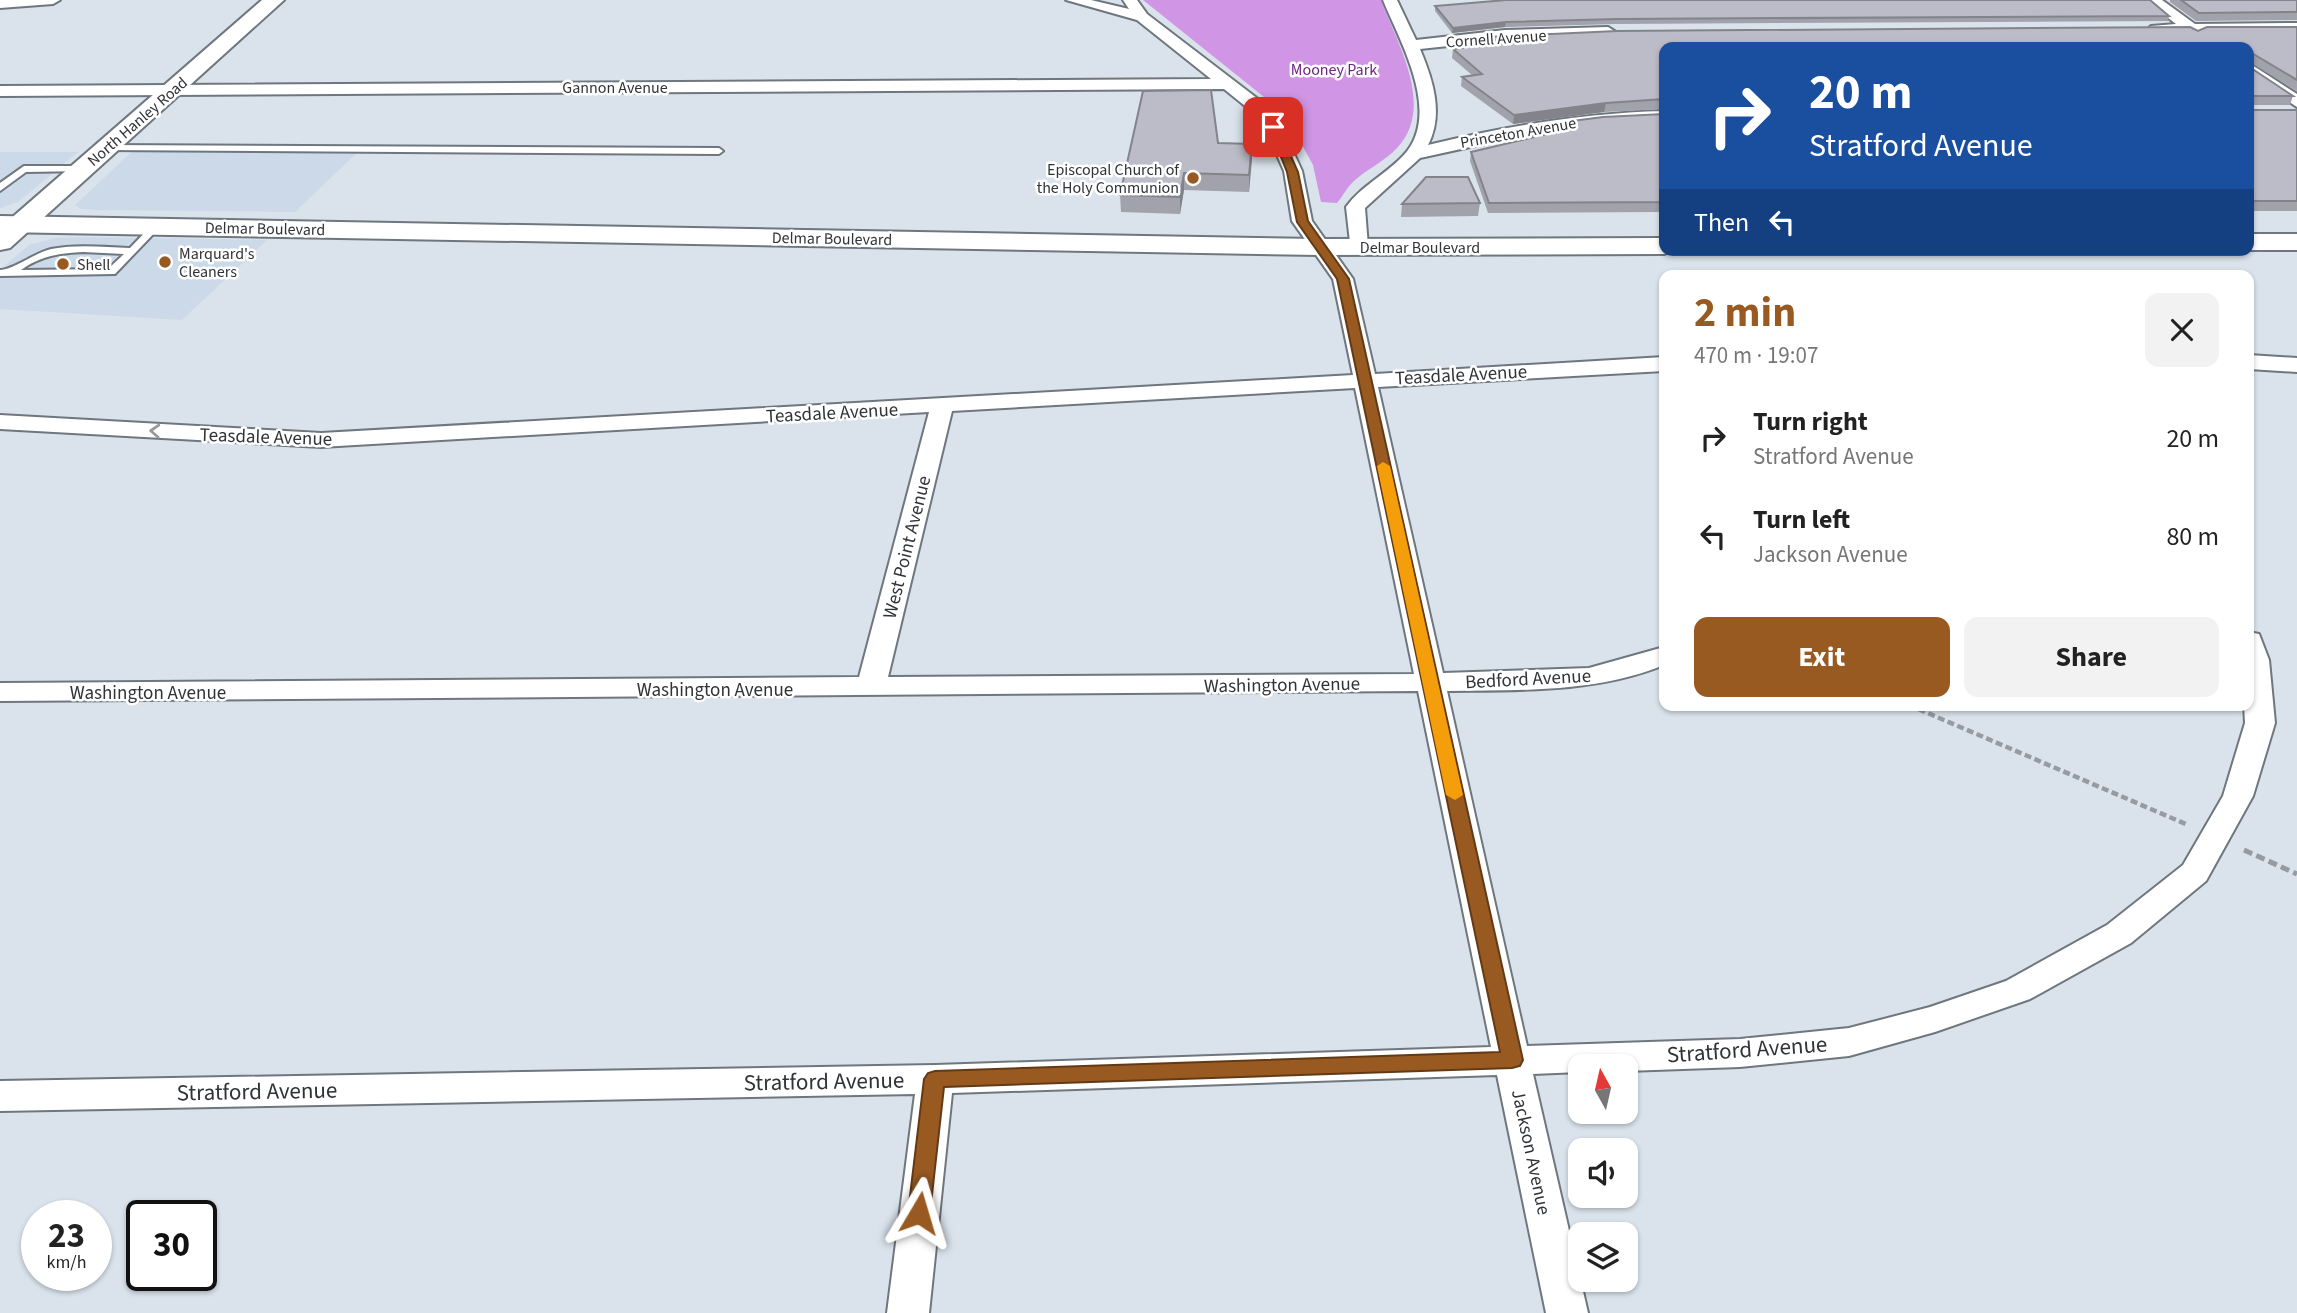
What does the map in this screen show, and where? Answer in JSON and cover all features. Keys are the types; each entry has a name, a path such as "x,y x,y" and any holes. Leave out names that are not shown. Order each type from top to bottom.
{"main road":[{"name":"North Hanley Road","path":"0,242 10,224 83,169 274,0"},
{"name":"Delmar Boulevard","path":"10,224 1319,247 1659,246"},
{"path":"2254,242 2297,242"}],"street":[{"path":"0,4 54,0"},
{"path":"1073,0 1142,17"},
{"name":"Jackson Avenue","path":"1130,0 1142,17 1256,106 1273,127 1293,172 1302,222 1343,279 1567,1313"},
{"path":"1358,247 1355,207 1366,193 1415,154 1428,127 1430,104 1390,0"},
{"path":"2152,0 2212,42"},
{"path":"2137,29 2297,28"},
{"name":"Cornell Avenue","path":"1409,46 1505,36 1629,32"},
{"path":"2254,73 2292,109"},
{"name":"Gannon Avenue","path":"0,91 1229,84"},
{"name":"Princeton Avenue","path":"1415,154 1493,134 1553,123 1659,116"},
{"path":"2254,362 2297,365"},
{"name":"Teasdale Avenue","path":"0,422 321,440 942,406 1365,379 1659,368"},
{"name":"West Point Avenue","path":"871,688 942,406"},
{"name":"Bedford Avenue","path":"1430,682 1552,679 1605,673 1659,657"},
{"name":"Stratford Avenue","path":"0,1096 935,1079 1740,1053 1849,1042 1935,1019 2018,990 2119,934 2195,873 2238,796 2260,723 2254,657"},
{"name":"Washington Avenue","path":"0,692 1430,682"},
{"path":"908,1313 935,1079"}],"lane":[{"path":"106,148 719,151"},
{"path":"0,188 24,169 83,169"},
{"path":"5,273 83,270 111,272 156,226"},
{"path":"5,273 29,257 47,251 133,251"}],"path":[{"path":"1923,711 2297,874"}],"shaded area":[{"path":"138,146 362,148 295,212 98,210 81,209 75,205"},
{"path":"0,152 78,152 18,202 0,208"},
{"path":"56,238 267,240 182,320 0,309 0,270 29,245"}],"green space":[{"name":"Mooney Park","path":"1143,0 1381,0 1410,75 1413,114 1408,132 1397,148 1349,186 1337,203 1321,202 1313,165 1290,123 1264,97"}],"building":[{"path":"1506,0 2150,0 2169,16 1617,19 1506,22 1453,28 1435,6"},
{"path":"2181,0 2297,0 2297,12 2199,13"},
{"path":"2190,27 2198,31 2207,27 2297,27 2297,80 2254,54 2254,42 1659,42 1659,99 1514,115 1462,77 1482,74 1453,49 1471,47 1464,38 1617,31"},
{"path":"2254,70 2293,96 2254,96"},
{"path":"1211,90 1218,143 1252,144 1249,175 1184,173 1180,197 1120,195 1143,91"},
{"path":"2254,110 2297,110 2297,201 2254,201"},
{"path":"1659,114 1659,202 1489,203 1471,152 1543,135 1532,127 1603,117"},
{"path":"1426,177 1468,177 1480,203 1402,204"}],"slow traffic":[{"path":"1383,466 1455,795"}],"place":[{"name":"Episcopal Church of the Holy Communion","path":"1193,178"},
{"name":"Marquard's Cleaners","path":"165,262"},
{"name":"Shell","path":"63,264"}],"route":[{"path":"919,1213 935,1079 1512,1060 1343,279 1302,222 1293,172 1273,127"}]}
